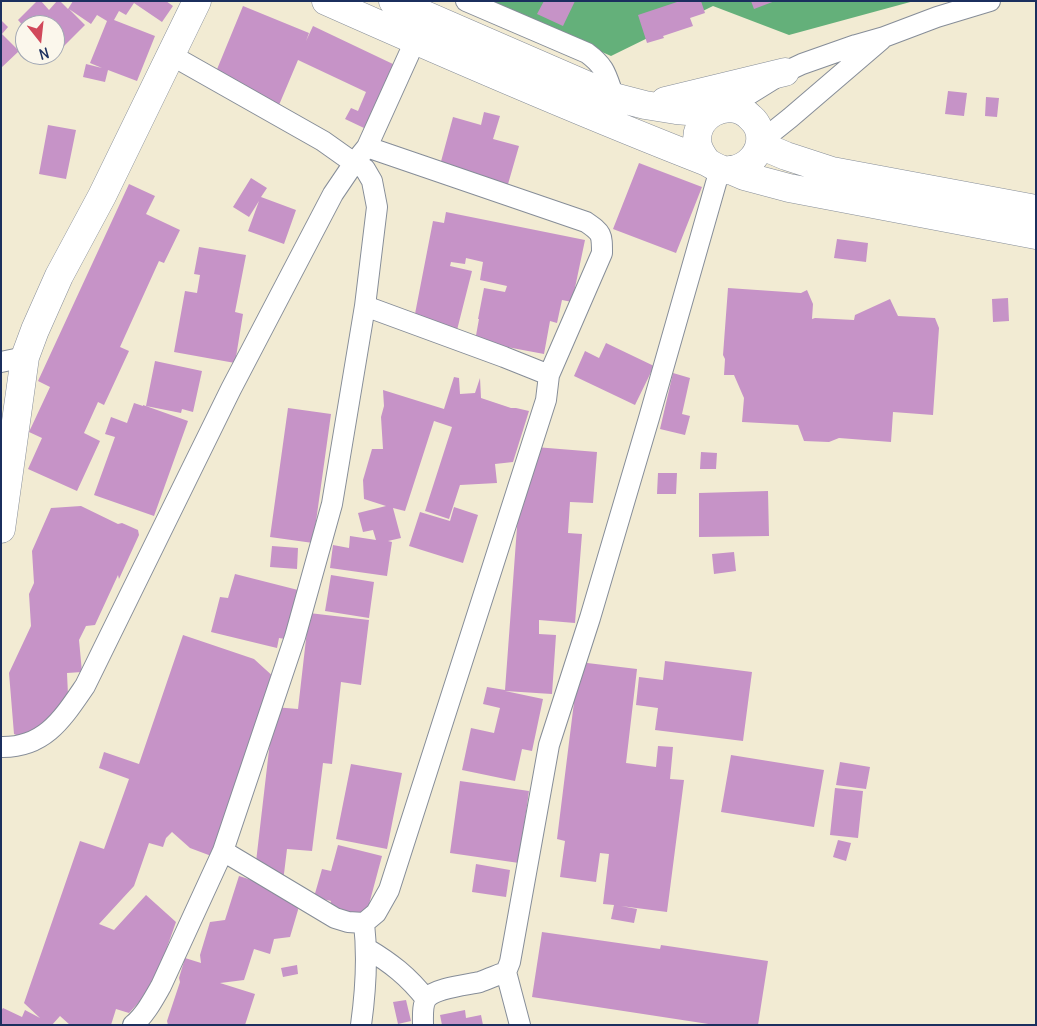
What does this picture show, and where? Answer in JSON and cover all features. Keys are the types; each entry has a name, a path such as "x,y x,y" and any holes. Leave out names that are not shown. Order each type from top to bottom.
{"main road":[{"path":"1,529 13,359 35,330 59,276 102,196 197,1"},
{"path":"326,1 585,113 744,176 789,188 1036,236"},
{"path":"393,1 614,96 644,106 742,110 758,127 760,143 752,160 738,169 719,167 699,148 697,140 701,125 705,118 719,110"},
{"path":"644,106 785,72"},
{"path":"760,143 809,164 840,173 1036,209"}],"street":[{"path":"466,1 587,53 598,60 604,69 614,96"},
{"path":"719,110 785,72 823,55 884,38 937,17 990,1"},
{"path":"760,143 884,38"},
{"path":"1,748 13,748 31,742 50,732 66,715 84,686 231,389 333,194 367,147 415,41"},
{"path":"137,1023 161,986 223,851 295,637 332,504 365,306 377,207 372,181 365,169 322,141 170,56"},
{"path":"223,851 335,918 348,922 364,923 376,913 389,890 546,400 549,375 602,253 602,237 597,230 586,222 367,147"},
{"path":"520,1025 506,972 510,962 549,745 649,418 719,167"},
{"path":"365,306 549,375"},
{"path":"361,1025 366,988 364,923"},
{"path":"366,948 387,960 414,984 426,999"},
{"path":"423,1025 423,1011 426,999 433,992 479,982 506,972"}],"green space":[{"path":"487,1 914,1 789,35 713,6 611,56"}],"building":[{"path":"37,1 41,1 49,10 57,1 60,1 68,9 73,1 166,1 173,6 162,22 134,3 126,15 119,11 114,20 155,36 137,81 108,70 105,82 83,77 86,64 102,68 90,63 107,21 97,15 91,24 69,9 85,25 65,45 65,15 23,15"},
{"path":"544,1 575,1 563,26 537,14"},
{"path":"680,1 701,1 705,13 690,18 693,26 647,43 638,15"},
{"path":"751,1 775,1 754,9"},
{"path":"243,6 309,33 306,41 313,26 395,65 364,128 345,119 351,108 358,111 366,92 298,60 279,105 213,79"},
{"path":"1,20 8,27 2,34 15,47 15,55 1,68"},
{"path":"948,91 967,93 964,116 945,114"},
{"path":"986,97 999,98 997,117 985,116"},
{"path":"484,112 500,116 493,139 519,146 504,198 436,180 453,117 481,125"},
{"path":"48,125 76,130 66,179 39,174"},
{"path":"639,163 702,187 676,253 613,229"},
{"path":"251,178 267,188 261,197 296,210 284,244 248,231 259,201 249,217 233,207"},
{"path":"129,184 155,196 146,214 180,230 164,263 159,261 120,347 129,351 104,405 98,402 84,433 100,441 77,491 28,469 42,438 29,432 50,387 38,381"},
{"path":"446,212 585,240 572,302 562,300 557,323 550,321 544,354 475,341 484,288 505,292 507,286 480,280 483,262 466,258 465,264 451,262 450,266 472,271 456,334 414,319 433,221 444,223"},
{"path":"837,239 868,243 866,262 834,258"},
{"path":"199,247 246,255 235,312 243,314 235,363 174,352 185,291 197,293 200,275 194,274"},
{"path":"728,288 801,293 807,290 813,304 812,319 854,320 855,315 890,299 898,316 935,318 939,328 933,415 893,412 891,442 839,438 829,442 804,441 798,425 742,422 744,398 734,375 724,375 725,359 723,355"},
{"path":"1008,298 1009,321 993,322 992,299"},
{"path":"606,343 654,366 635,405 574,376 585,351 599,358"},
{"path":"155,361 202,371 193,412 182,409 181,413 146,406"},
{"path":"673,373 690,378 682,414 690,416 685,435 660,429"},
{"path":"454,377 459,378 460,394 475,393 480,378 481,398 511,408 529,411 513,462 495,464 497,483 460,485 449,519 425,511 452,427 434,421 405,511 393,508 401,538 388,541 392,542 387,576 330,568 333,545 349,548 350,536 376,540 373,530 363,532 358,513 386,506 364,499 363,480 372,449 383,449 381,417 384,406 383,390 444,409"},
{"path":"134,403 188,421 154,516 94,495 115,437 105,434 111,417 127,423"},
{"path":"288,408 331,414 313,543 270,537"},
{"path":"523,446 597,452 593,503 570,502 568,533 582,534 575,623 539,620 539,634 556,635 552,694 505,691 543,699 532,751 522,749 515,781 462,770 471,728 494,733 500,708 483,704 487,687 505,690"},
{"path":"701,452 717,453 716,469 700,469"},
{"path":"658,473 677,473 676,494 657,494"},
{"path":"768,491 769,536 699,537 699,493"},
{"path":"81,506 118,524 122,523 138,530 139,535 95,625 86,626 79,640 82,672 67,673 68,695 32,742 14,734 9,673 31,626 29,594 34,583 32,551 51,508"},
{"path":"454,507 478,515 463,563 409,546 420,512 450,521"},
{"path":"272,546 298,548 297,569 270,567"},
{"path":"734,552 736,571 714,574 712,554"},
{"path":"235,574 298,590 285,639 279,638 277,648 211,632 220,597 228,598"},
{"path":"331,575 374,582 369,618 325,611"},
{"path":"309,613 369,620 361,685 341,682 332,764 323,763 312,851 287,849 283,882 254,879 274,707 298,709"},
{"path":"183,635 254,659 276,679 214,857 190,848 172,832 166,838 163,847 149,843 134,886 99,924 114,930 146,895 176,922 153,987 129,1013 116,1009 111,1025 70,1025 60,1016 52,1025 1,1025 1,1011 3,1008 22,1017 25,1010 40,1018 24,1003 80,841 104,849 129,779 99,768 104,752 139,764"},
{"path":"665,661 752,672 743,741 655,730 658,708 636,705 639,677 663,680"},
{"path":"579,662 637,669 626,763 656,767 658,746 673,747 670,779 684,780 667,912 621,906 637,909 634,923 611,919 614,905 603,904 609,854 600,853 596,882 560,877 565,841 557,839"},
{"path":"731,755 824,770 814,827 721,812"},
{"path":"840,762 870,767 866,789 836,785"},
{"path":"351,764 402,773 387,849 336,839"},
{"path":"460,781 529,791 519,863 450,853"},
{"path":"835,788 863,791 858,838 830,835"},
{"path":"838,840 851,843 846,861 833,857"},
{"path":"338,845 382,856 364,923 328,913 331,901 314,897 322,869 331,871"},
{"path":"476,864 510,870 506,897 472,892"},
{"path":"239,876 296,894 298,910 290,937 274,939 270,954 254,949 244,980 220,983 255,994 245,1025 168,1025 167,1021 180,982 179,978 185,958 201,963 200,955 210,922 225,920"},
{"path":"542,932 660,949 661,945 768,961 758,1025 715,1025 532,997"},
{"path":"297,965 298,974 283,977 281,968"},
{"path":"406,1000 411,1021 398,1024 393,1002"},
{"path":"465,1010 466,1018 481,1015 483,1025 442,1025 440,1015"}]}
